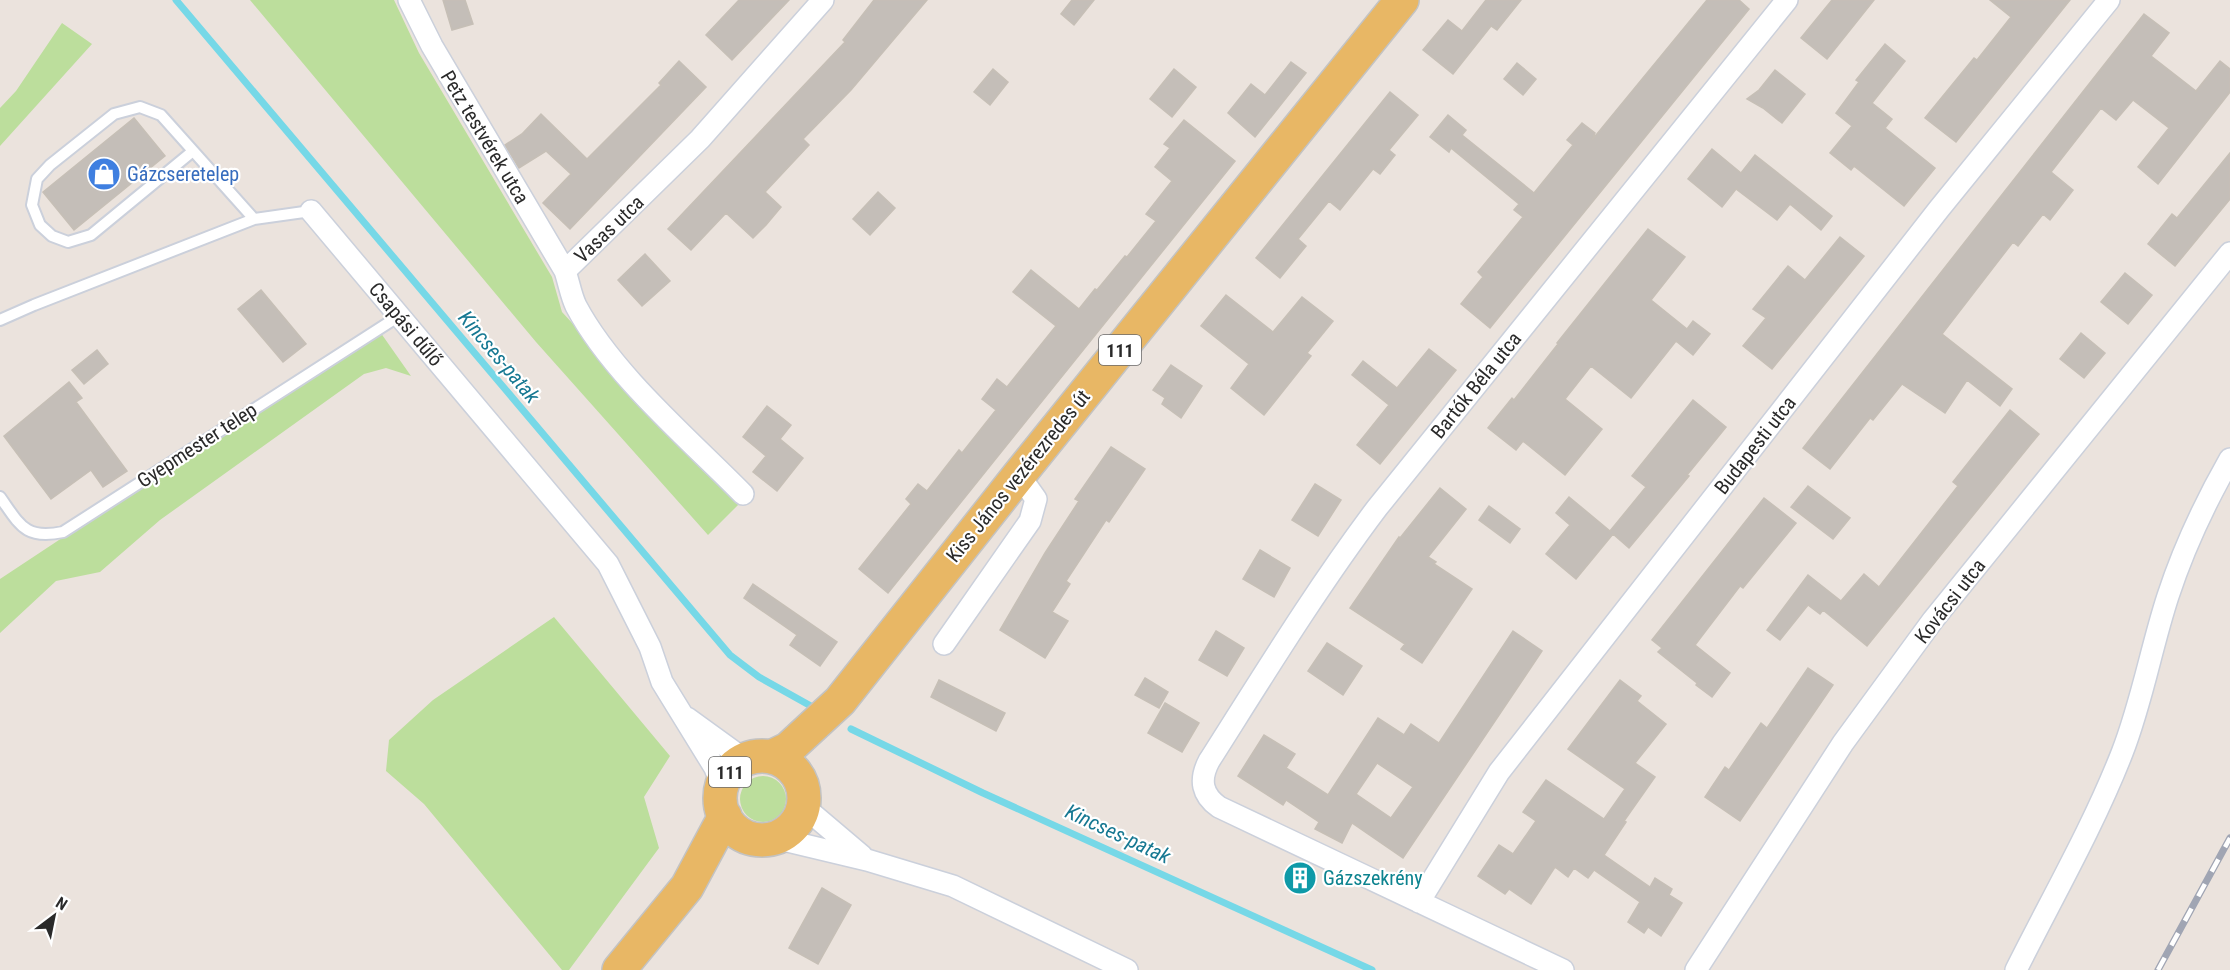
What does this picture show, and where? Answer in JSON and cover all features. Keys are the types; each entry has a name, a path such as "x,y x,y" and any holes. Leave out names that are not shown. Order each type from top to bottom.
{"main road":[{"name":"Kiss János vezérezredes út","path":"802,793 814,737 840,701 1402,0"},
{"name":"Kiss János vezérezredes út","path":"758,758 788,749 814,737"},
{"name":"111","path":"620,970 687,887 723,802 731,771 758,758 784,762 802,793 794,826 785,833 765,838 741,851 687,887"},
{"path":"723,802 732,827 743,835 765,838"}],"street":[{"name":"Petz testvérek utca","path":"409,0 432,46 565,271"},
{"name":"Vasas utca","path":"743,494 646,396 598,342 575,304 565,271 700,139 823,0"},
{"name":"Bartók Béla utca","path":"1419,902 1219,807 1208,798 1205,791 1203,777 1209,761 1322,583 1353,539 1787,0"},
{"name":"Budapesti utca","path":"1419,902 1499,772 1939,209 2109,0"},
{"name":"Csapási dűlő","path":"311,211 608,564 645,637 663,682 679,712 715,768 723,802"},
{"name":"Kovácsi utca","path":"1696,970 1843,743 1933,620 2230,253"},
{"path":"2016,970 2111,779 2140,700 2168,598 2181,561 2204,506 2230,459"},
{"path":"945,644 1030,521 1036,499 1019,475"},
{"name":"Csapási dűlő","path":"679,712 758,758"},
{"path":"802,793 867,860"},
{"path":"765,838 867,860 953,886 1127,970"},
{"path":"1419,902 1563,970"}],"lane":[{"path":"194,151 91,235 68,242 52,236 40,225 32,205 37,179 50,165 114,114 140,107 161,115 194,151 254,219"},
{"name":"Csapási dűlő","path":"0,320 34,304 254,219 311,211"},
{"name":"Gyepmester telep","path":"0,497 28,530 39,535 63,532 399,316"}],"green space":[{"path":"250,0 394,0 419,53 552,277 562,312 739,504 708,535 536,342"},
{"path":"62,23 92,44 0,146 0,108 16,91"},
{"path":"378,329 411,376 386,368 364,374 160,520 100,572 56,581 0,633 0,579"},
{"path":"554,617 670,756 644,797 659,848 569,970 562,970 424,804 386,771 389,740 433,700"},
{"path":"763,776 779,783 786,799 779,815 763,822 747,815 740,799 747,783"}],"building":[{"path":"443,0 465,0 473,24 452,30"},
{"path":"739,0 789,0 732,60 706,35"},
{"path":"874,0 927,0 851,90 803,139 809,145 765,192 781,207 766,225 753,238 726,213 691,250 668,229 845,42 843,40"},
{"path":"1072,0 1094,0 1074,25 1061,14"},
{"path":"1486,0 1521,0 1497,30 1491,26 1453,74 1423,50 1448,20 1462,31"},
{"path":"1707,0 1739,0 1749,9 1490,328 1461,304 1483,277 1478,272 1523,217 1514,210 1519,204 1451,148 1449,152 1430,137 1448,115 1466,130 1462,135 1534,193 1573,145 1567,140 1582,123 1595,133 1592,140"},
{"path":"1832,0 1874,0 1827,59 1801,38"},
{"path":"1990,0 2070,0 1956,142 1925,118 1974,58 1977,60 2011,17"},
{"path":"2144,14 2169,33 2151,56 2196,91 2220,61 2230,69 2230,92 2158,184 2138,167 2169,128 2133,100 2116,120 2101,108 2051,172 2073,190 2050,220 2043,214 2018,246 2013,242 1942,334 2012,389 2000,406 1967,380 1945,413 1902,384 1873,420 1870,418 1830,469 1803,448"},
{"path":"1885,44 1905,61 1872,103 1892,119 1885,128 1935,168 1904,206 1854,166 1851,170 1830,153 1852,126 1836,113 1859,82 1856,80"},
{"path":"679,61 706,87 570,229 543,203 571,174 546,151 519,168 505,145 522,134 541,114 587,159 661,85 659,83"},
{"path":"1291,62 1306,73 1255,137 1228,113 1251,84 1265,95"},
{"path":"1517,63 1536,79 1523,95 1504,79"},
{"path":"993,69 1008,82 990,105 974,92"},
{"path":"1174,69 1196,87 1172,117 1150,99"},
{"path":"1775,70 1805,94 1782,123 1747,99 1759,90"},
{"path":"1390,92 1418,115 1389,150 1395,155 1380,174 1373,169 1340,210 1329,201 1298,239 1306,246 1280,278 1256,258"},
{"name":"Gázcseretelep","path":"134,118 165,156 74,230 43,192"},
{"path":"1184,120 1235,161 888,593 859,569 911,504 906,499 918,484 927,491 959,450 962,453 996,410 982,399 997,379 1007,387 1056,326 1013,292 1031,270 1079,309 1125,256 1127,257 1156,221 1146,214 1172,181 1155,167 1170,148 1164,144"},
{"path":"1712,149 1741,173 1755,155 1832,216 1821,230 1790,204 1777,220 1736,189 1722,207 1688,179"},
{"path":"2230,153 2230,199 2175,266 2148,244 2172,214 2177,218"},
{"path":"878,192 895,208 870,235 853,219"},
{"path":"1648,229 1685,257 1651,300 1687,329 1693,321 1710,334 1693,355 1676,341 1631,398 1591,366 1565,399 1602,429 1565,475 1523,441 1516,450 1488,428 1512,398 1514,400"},
{"path":"1840,237 1864,256 1772,369 1743,346 1766,318 1753,309 1788,266 1805,280"},
{"path":"645,254 670,281 642,306 618,280"},
{"path":"2125,273 2152,295 2128,324 2101,302"},
{"path":"261,290 306,344 283,362 238,309"},
{"path":"1226,295 1273,332 1302,297 1333,321 1307,353 1311,356 1264,415 1231,388 1249,364 1201,326"},
{"path":"2081,333 2105,353 2084,378 2060,359"},
{"path":"1429,349 1456,370 1380,464 1357,445 1389,405 1352,375 1363,361 1397,388"},
{"path":"97,350 108,364 84,384 72,370"},
{"path":"1171,365 1202,386 1181,418 1162,404 1165,398 1153,390"},
{"path":"69,382 82,398 76,402 127,471 103,487 91,470 51,499 4,436"},
{"path":"1693,400 1726,427 1629,548 1613,534 1576,579 1546,554 1570,525 1556,513 1569,497 1610,531 1646,487 1632,476"},
{"path":"767,406 791,425 780,439 803,458 777,491 753,472 766,456 743,437"},
{"path":"2010,410 2039,434 1867,646 1823,610 1820,614 1808,605 1780,640 1767,630 1808,575 1841,601 1864,574 1879,587 1958,486 1953,482"},
{"path":"1111,447 1145,469 1109,522 1106,520 1066,581 1070,584 1052,612 1068,621 1045,658 1000,630 1045,553 1079,501 1075,499"},
{"path":"1315,484 1341,500 1318,536 1292,520"},
{"path":"1808,486 1850,518 1833,539 1791,507"},
{"path":"1440,488 1466,509 1428,557 1436,562 1434,564 1472,589 1422,663 1401,649 1405,644 1350,608 1399,537"},
{"path":"1764,498 1796,523 1743,588 1740,586 1695,645 1730,673 1712,697 1658,652 1662,648 1652,640"},
{"path":"1489,506 1520,529 1510,543 1479,520"},
{"path":"1260,550 1290,568 1274,597 1243,579"},
{"path":"753,584 837,642 820,666 790,645 797,635 744,598"},
{"path":"1216,631 1244,648 1227,676 1199,660"},
{"path":"1513,631 1542,651 1403,858 1352,823 1342,843 1315,829 1319,822 1286,800 1283,805 1238,776 1264,735 1295,754 1286,768 1328,795 1378,718 1404,735 1411,724 1439,743","holes":["1377,763 1413,787 1391,818 1356,794"]},
{"path":"1327,643 1362,666 1343,695 1308,671"},
{"path":"1808,668 1833,685 1740,821 1705,797 1725,767 1729,770 1761,723 1767,728"},
{"path":"1145,678 1168,692 1159,708 1135,695"},
{"path":"939,680 1005,713 996,731 931,697"},
{"path":"1620,680 1641,696 1637,701 1666,724 1635,763 1655,777 1624,821 1626,822 1604,855 1650,887 1655,878 1672,889 1669,895 1682,903 1661,936 1648,927 1644,933 1628,922 1640,902 1594,870 1588,878 1574,868 1568,877 1555,867 1531,904 1509,889 1505,894 1478,876 1499,845 1513,854 1536,821 1523,812 1546,780 1604,819 1625,789 1568,749"},
{"path":"1165,703 1199,723 1182,752 1148,733"},
{"path":"822,888 851,905 818,964 789,948"}],"waterway":[{"name":"Kincses-patak","path":"176,0 730,655 759,677 818,710"},
{"name":"Kincses-patak","path":"851,729 983,793 1372,970"}],"railway":[{"path":"2158,970 2230,838"}],"place":[{"name":"Gázcseretelep","path":"104,174"},
{"name":"Gázszekrény","path":"1300,878"}]}
